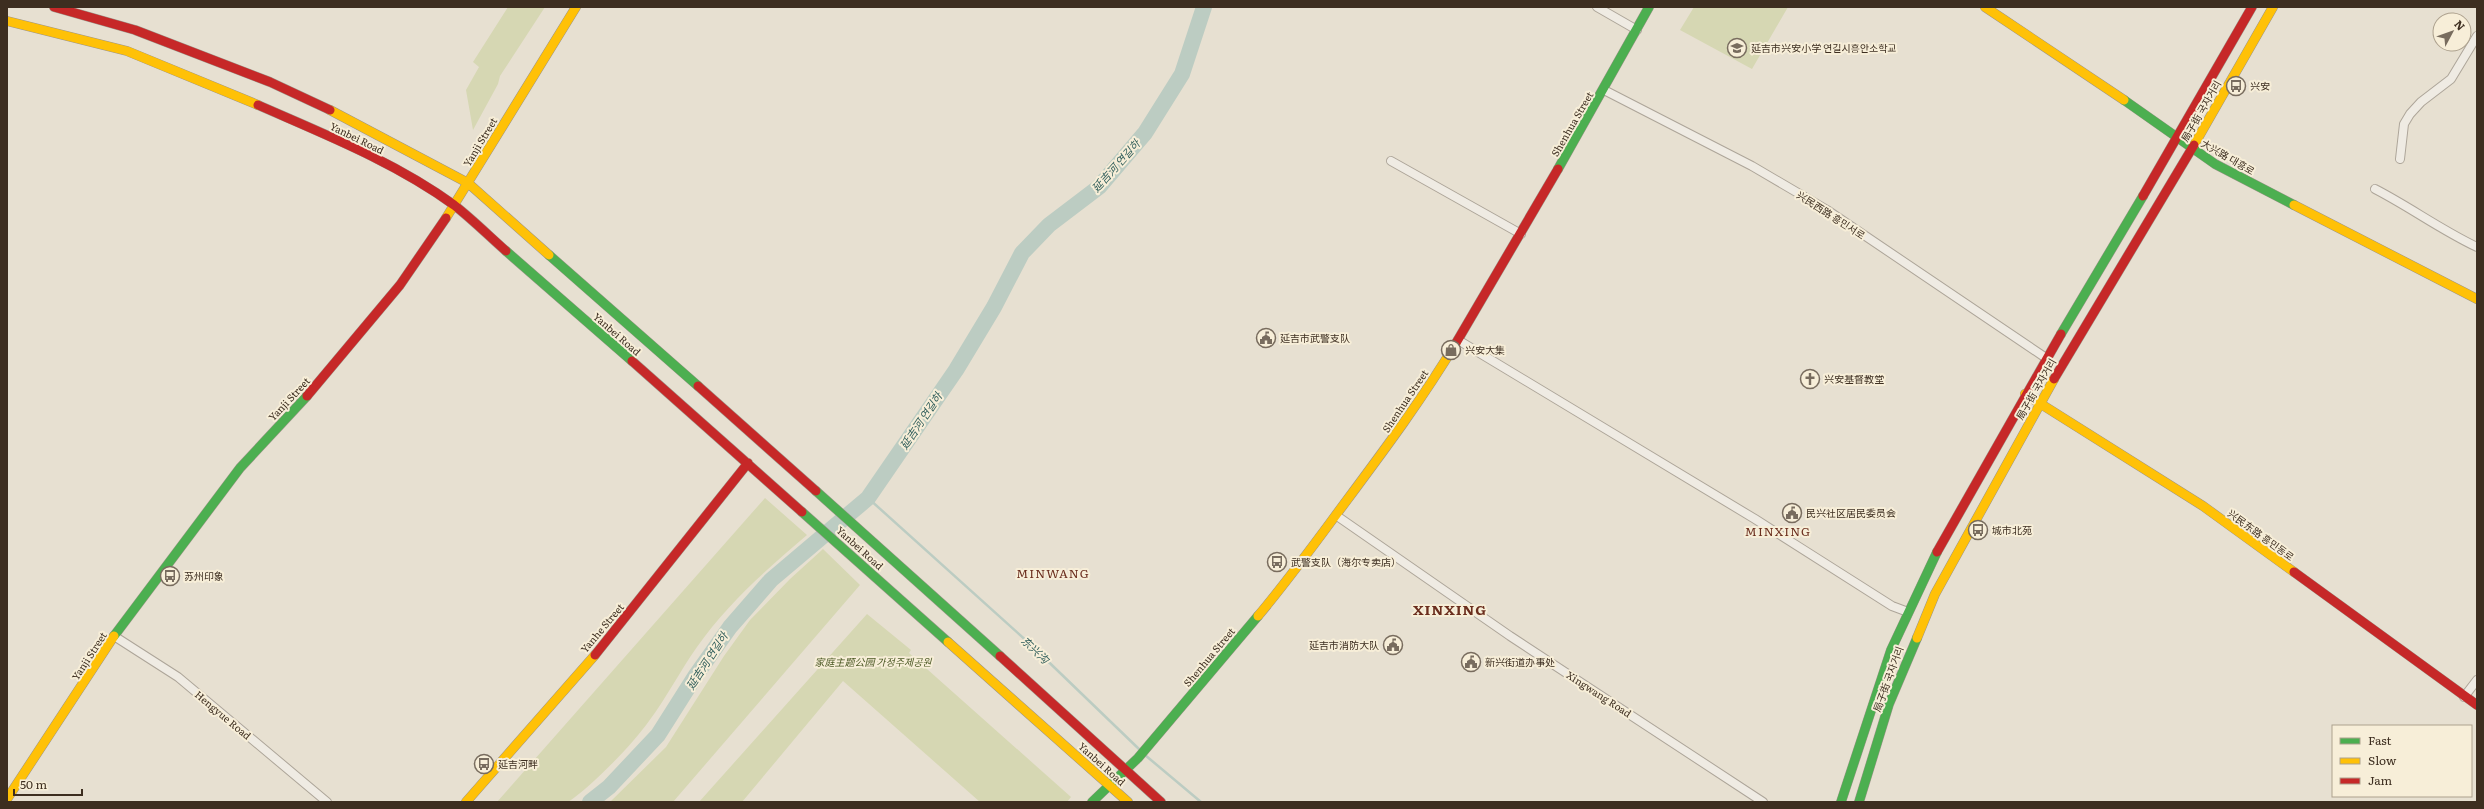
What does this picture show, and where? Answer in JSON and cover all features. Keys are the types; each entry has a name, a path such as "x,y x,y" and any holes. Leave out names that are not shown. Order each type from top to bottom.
{"main road":[{"name":"Yanbei Road","path":"54,7 135,30 270,82 360,124 468,183 898,564 1161,802"},
{"name":"Yanji Street","path":"7,799 114,636 240,468 324,378 400,285 433,240 576,7"},
{"name":"Shenhua Street","path":"1092,802 1111,787 1138,758 1284,585 1400,430 1458,340 1521,234 1604,90 1649,7"},
{"name":"大兴路 대흥로","path":"1985,7 2153,119 2177,139 2215,164 2477,299"},
{"name":"局子街 국자거리","path":"1841,802 1874,697 1908,612 1948,531 2046,358 2177,139 2252,7"},
{"name":"局子街 국자거리","path":"1859,802 1889,704 1934,594 2039,403 2192,148 2274,7"},
{"name":"Yanbei Road","path":"7,21 127,51 247,99 385,164 454,205 765,478 1128,802"},
{"name":"兴民东路 흥민동로","path":"2026,394 2203,506 2477,705"},
{"name":"Yanhe Street","path":"466,802 616,631 748,463"},
{"name":"Shenhua Street","path":"1102,802 1111,787"}],"street":[{"path":"1597,7 1637,30"},
{"path":"2400,159 2404,124 2410,114 2421,102 2451,79 2477,36"},
{"name":"兴民西路 흥민서로","path":"1604,90 1752,166 1827,210 2046,358"},
{"path":"1391,161 1521,234"},
{"path":"2375,189 2399,201 2437,226 2477,247"},
{"path":"1458,340 1755,519 1892,606 1908,612"},
{"name":"Xingwang Road","path":"1337,516 1510,636 1763,802"},
{"name":"Hengyue Road","path":"114,636 178,677 327,802"},
{"path":"2464,697 2477,680"}],"green space":[{"path":"508,7 545,7 500,76 498,84 473,130 466,90 479,67 473,62"},
{"path":"1694,7 1788,7 1752,69 1680,30"},
{"path":"765,498 807,535 748,588 721,616 697,647 656,712 633,741 600,776 568,802 497,802"},
{"path":"823,549 860,585 673,802 610,802 666,747 724,656 750,620 790,579"},
{"name":"家庭主题公园 가정주제공원","path":"867,614 911,650 909,653 1071,797 1067,802 980,802 843,681 742,802 699,802"}],"waterway":[{"name":"延吉河 연길하","path":"590,802 609,787 658,735 696,675 730,627 771,580 868,498 956,370 994,307 1022,253 1049,225 1099,187 1145,133 1182,74 1204,7"},
{"name":"东兴沟","path":"868,498 1030,644 1140,750"},
{"name":"东兴沟","path":"1145,755 1201,802"}],"traffic: fast":[{"path":"1558,169 1649,7"},
{"path":"2124,100 2215,164 2294,205"},
{"path":"2061,334 2143,196"},
{"path":"506,251 632,361"},
{"path":"549,255 698,386"},
{"path":"114,636 240,468 307,396"},
{"path":"816,491 1000,656"},
{"path":"802,512 948,642"},
{"path":"1841,802 1891,650 1937,552"},
{"path":"1092,802 1138,758 1258,616"},
{"path":"1859,802 1889,704 1917,638"}],"traffic: slow":[{"path":"446,218 576,7"},
{"path":"1985,7 2124,100"},
{"path":"2194,145 2273,7"},
{"path":"7,21 127,51 258,105"},
{"path":"330,110 468,183 549,255"},
{"path":"2294,205 2477,299"},
{"path":"1258,616 1304,558 1389,442 1430,384 1456,343"},
{"path":"1917,638 1935,594 2054,379"},
{"path":"2025,394 2203,506 2294,572"},
{"path":"7,799 114,636"},
{"path":"948,642 1128,802"},
{"path":"466,802 595,655"}],"traffic: jam":[{"path":"54,7 135,30 270,82 330,110"},
{"path":"2143,196 2252,7"},
{"path":"258,105 359,150 408,175 454,205 506,251"},
{"path":"2054,379 2194,145"},
{"path":"1456,343 1558,169"},
{"path":"307,396 400,285 446,218"},
{"path":"1937,552 2061,334"},
{"path":"632,361 802,512"},
{"path":"698,386 816,491"},
{"path":"595,655 748,463"},
{"path":"2294,572 2477,705"},
{"path":"1000,656 1161,802"}],"place":[{"name":"延吉市兴安小学 연길시흥안소학교","path":"1737,48"},
{"name":"兴安","path":"2236,86"},
{"name":"延吉市武警支队","path":"1266,338"},
{"name":"兴安大集","path":"1451,350"},
{"name":"兴安基督教堂","path":"1810,379"},
{"name":"民兴社区居民委员会","path":"1792,513"},
{"name":"城市北苑","path":"1978,530"},
{"name":"武警支队（海尔专卖店）","path":"1277,562"},
{"name":"苏州印象","path":"170,576"},
{"name":"延吉市消防大队","path":"1393,645"},
{"name":"新兴街道办事处","path":"1471,662"},
{"name":"延吉河畔","path":"484,764"}],"district":[{"name":"MINXING","path":"1778,532"},
{"name":"MINWANG","path":"1053,574"},
{"name":"XINXING","path":"1450,610"}]}
